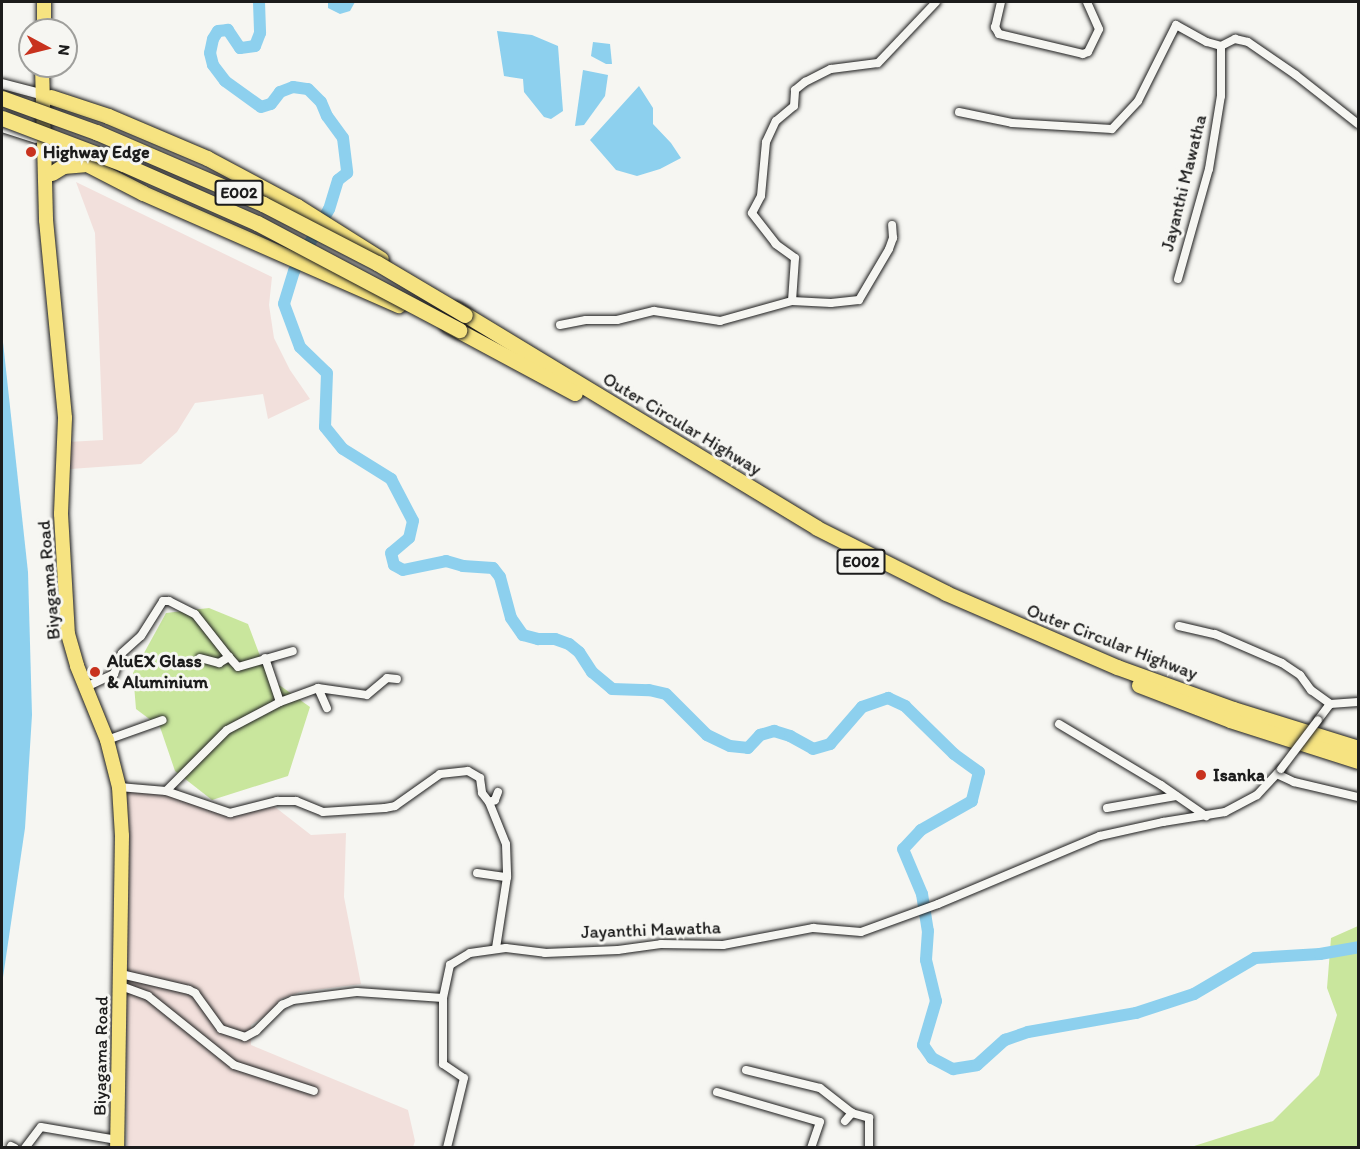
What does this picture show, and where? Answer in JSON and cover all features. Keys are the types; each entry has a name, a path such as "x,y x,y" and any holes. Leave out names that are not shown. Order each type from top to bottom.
{"highway":[{"path":"46,96 108,116 207,159 297,206 465,315"},
{"name":"Outer Circular Highway","path":"2,98 96,132 263,204 377,263 465,315 665,443"},
{"name":"Outer Circular Highway","path":"2,118 69,142 215,203 323,256 854,547 1072,653 1220,716 1359,761"},
{"path":"48,144 143,193 459,330"},
{"path":"52,173 63,166 84,164"},
{"name":"Outer Circular Highway","path":"1072,653 1233,709 1359,748"}],"main road":[{"name":"Biyagama Road","path":"44,78 48,144 46,220 65,418 61,514 69,634 86,687 107,740 118,787 122,837 117,1144"},
{"name":"Biyagama Road","path":"46,96 48,78"},
{"name":"Biyagama Road","path":"48,144 52,173 50,255"}],"street":[{"path":"792,301 795,258 776,244 752,213 761,196 766,142 776,121 794,105 795,90 805,82 831,69 878,63 910,26 936,2"},
{"path":"1001,2 995,27 999,34 1083,54 1088,52 1099,29 1087,2"},
{"path":"959,112 1012,123 1112,129 1138,101 1176,25 1207,42 1221,46 1235,39 1248,42 1296,75 1359,124"},
{"name":"Jayanthi Mawatha","path":"1178,279 1209,169 1221,96 1221,46"},
{"path":"2,84 46,96"},
{"path":"2,127 48,144"},
{"path":"560,325 586,320 617,320 654,311 720,321 792,301 812,303 859,300 889,249 893,238 892,225"},
{"path":"86,687 114,674 122,653 141,636 163,601 169,601 195,614 238,667 292,651"},
{"path":"1179,626 1215,634 1282,663 1300,675 1311,690 1329,704 1359,702"},
{"path":"200,658 219,663 229,657"},
{"path":"265,658 280,702"},
{"path":"166,791 227,730 280,702 318,688 367,695 387,678 397,679"},
{"path":"318,688 327,708"},
{"name":"Jayanthi Mawatha","path":"442,998 450,965 470,953 496,948 545,953 618,950 661,944 723,945 813,928 861,932 932,906 1100,836 1163,822 1225,812 1257,795 1279,771 1329,704"},
{"path":"107,740 163,720"},
{"path":"1059,724 1206,816"},
{"path":"118,787 166,791 230,813 277,801 296,801 323,812 394,806 440,774 468,771 480,778 482,793 489,802 506,844 507,877 496,948"},
{"path":"1279,771 1294,782 1359,797"},
{"path":"489,802 495,800 498,792"},
{"path":"1107,808 1176,796"},
{"path":"477,873 507,877"},
{"path":"121,980 189,990 195,993 221,1029 245,1037 256,1031 282,1005 293,1000 357,992 442,998 443,1064 464,1078 447,1148"},
{"path":"121,980 148,996 234,1065 314,1091"},
{"path":"746,1070 820,1088 852,1113 869,1118 869,1148"},
{"path":"717,1092 820,1122 811,1148"},
{"path":"845,1121 852,1113"},
{"path":"25,1148 41,1127 117,1144"}],"shaded area":[{"path":"76,182 272,277 269,305 274,338 290,370 310,399 268,419 263,394 195,403 177,432 141,464 70,469 68,442 103,440 95,233"},
{"path":"125,791 166,792 229,816 275,807 311,835 346,833 344,897 361,984 300,992 281,999 269,1013 251,1025 251,1045 408,1110 415,1141 413,1147 127,1147"}],"green space":[{"path":"209,608 248,624 268,677 310,707 288,776 212,800 175,771 160,727 136,709 133,673 166,613"},
{"path":"1358,926 1358,1147 1191,1147 1273,1121 1319,1075 1337,1015 1327,988 1331,938"}],"water":[{"path":"328,2 355,2 350,11 340,14 328,8"},
{"path":"497,31 532,35 558,46 563,111 551,119 544,117 524,92 523,79 504,76"},
{"path":"593,42 610,44 612,64 606,64 591,56"},
{"path":"583,70 608,75 605,96 584,125 575,126"},
{"path":"639,86 653,108 653,124 671,143 681,158 660,169 637,176 616,170 590,140"},
{"path":"2,333 28,572 32,715 25,828 2,984"}],"waterway":[{"path":"259,2 260,33 255,46 240,48 228,30 218,31 213,39 210,53 213,65 225,81 261,107 271,104 280,92 293,87 308,89 321,102 327,116 343,138 347,173 338,180 329,209 294,271 284,304 300,347 327,373 325,427 343,449 391,479 413,521 409,538 391,553 394,565 403,570 446,561 463,566 493,568 500,577 511,618 523,635 538,639 555,639 569,644 579,652 592,672 612,689 649,690 666,694 707,735 730,746 748,748 760,735 774,731 790,736 813,749 830,744 862,707 888,698 905,706 954,754 979,772 972,801 921,830 903,849 922,894 928,931 926,960 936,1001 923,1045 932,1058 953,1069 977,1065 1005,1040 1028,1032 1136,1013 1194,994 1255,958 1320,954 1358,947"}],"place":[{"name":"Highway Edge","path":"31,152"},
{"name":"AluEX Glass & Aluminium","path":"95,672"},
{"name":"Isanka","path":"1201,775"}]}
